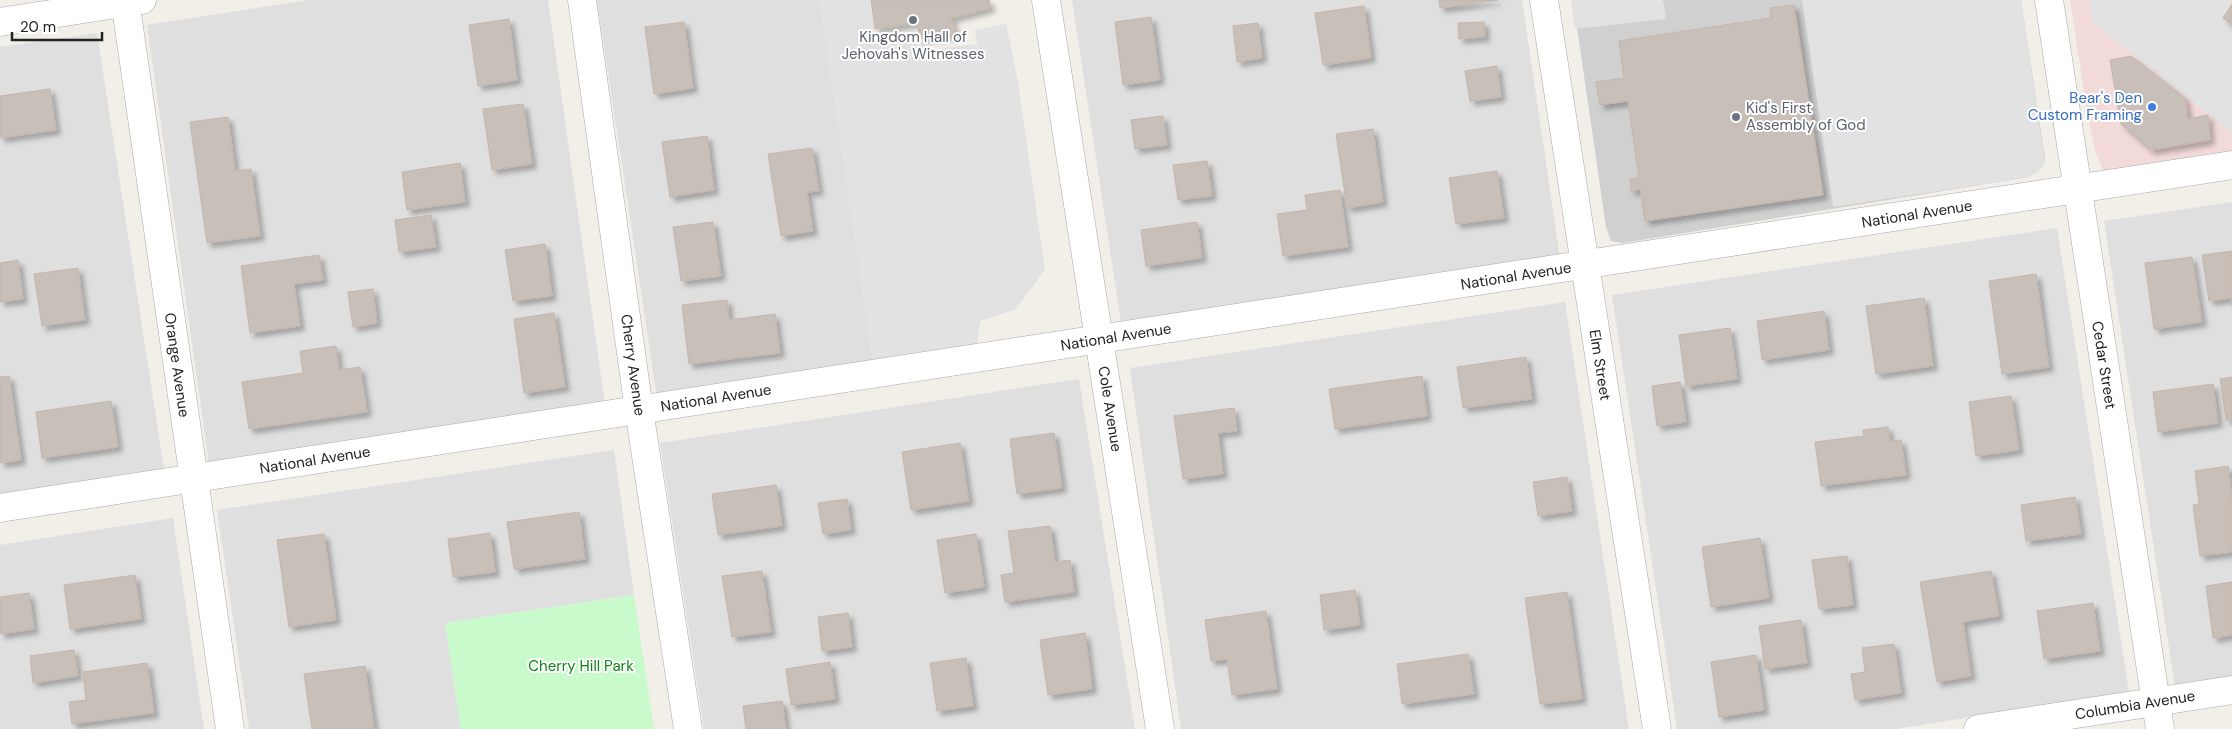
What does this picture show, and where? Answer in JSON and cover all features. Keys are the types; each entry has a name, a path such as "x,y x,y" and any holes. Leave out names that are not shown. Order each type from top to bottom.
{"street":[{"name":"Cherry Avenue","path":"582,0 639,410 688,729"},
{"name":"Cole Avenue","path":"1046,0 1160,729"},
{"name":"Elm Street","path":"1544,0 1657,729"},
{"name":"Cedar Street","path":"2049,0 2076,189 2160,729"},
{"path":"0,22 131,1"},
{"name":"Orange Avenue","path":"131,1 193,478 230,729"},
{"name":"National Avenue","path":"0,508 2232,165"},
{"name":"Columbia Avenue","path":"1978,729 2232,690"}],"shaded area":[{"path":"308,0 548,0 605,405 209,464 147,25"},
{"path":"597,0 820,0 873,360 657,397"},
{"path":"820,0 870,0 876,42 920,39 929,50 977,44 975,30 1006,24 1018,82 1045,270 1016,309 980,321 977,344 873,360"},
{"path":"1072,0 1522,0 1560,258 1121,323"},
{"path":"1571,0 1663,0 1666,19 1575,29"},
{"path":"1573,0 2021,0 2045,158 2042,167 2029,177 1623,243 1611,241 1606,227"},
{"path":"1802,0 2021,0 2045,163 2038,172 2029,177 1833,207"},
{"path":"2070,0 2232,0 2232,152 2112,172 2103,170 2095,151 2087,111"},
{"path":"2089,0 2232,0 2232,133 2093,23"},
{"path":"97,33 164,469 0,496 0,47"},
{"path":"2232,202 2232,679 2175,687 2104,221"},
{"path":"2057,228 2129,692 1896,729 1677,729 1612,295"},
{"path":"1565,302 1629,729 1181,729 1130,368"},
{"path":"1079,379 1135,729 704,729 660,443"},
{"path":"614,450 634,595 445,623 461,729 249,729 217,510"},
{"path":"173,518 204,729 0,729 0,545"}],"green space":[{"name":"Cherry Hill Park","path":"634,595 654,729 461,729 445,623"}],"building":[{"name":"Kingdom Hall of Jehovah's Witnesses","path":"871,0 989,0 990,8 951,18 956,34 920,39 917,23 875,29"},
{"path":"1439,0 1498,0 1440,8"},
{"path":"2232,4 2232,25 2223,18"},
{"path":"1794,5 1823,195 1645,221 1640,189 1631,191 1630,179 1639,178 1628,101 1600,105 1596,82 1624,78 1619,41 1771,18 1770,8"},
{"path":"1364,6 1371,58 1323,65 1315,13"},
{"path":"1151,17 1160,80 1123,85 1115,22"},
{"path":"509,19 517,80 478,86 469,25"},
{"path":"684,22 693,88 654,94 645,27"},
{"path":"1484,22 1485,37 1459,39 1458,23"},
{"path":"1258,23 1262,58 1237,62 1233,26"},
{"name":"Bear's Den Custom Framing","path":"2131,56 2185,98 2188,119 2208,115 2210,140 2151,150 2121,124 2110,60"},
{"path":"1497,66 1501,97 1470,101 1465,71"},
{"path":"50,89 56,130 0,138 0,96"},
{"path":"523,104 532,164 492,170 483,109"},
{"path":"1163,116 1167,145 1135,149 1131,120"},
{"path":"228,117 235,171 251,169 260,236 207,243 190,122"},
{"path":"1373,129 1383,202 1347,208 1336,134"},
{"path":"707,136 714,190 670,197 662,142"},
{"path":"812,148 819,191 807,192 813,231 781,236 768,154"},
{"path":"1207,161 1212,196 1178,200 1173,165"},
{"path":"460,163 465,202 407,210 402,172"},
{"path":"1497,171 1504,218 1456,224 1449,178"},
{"path":"1340,190 1348,247 1283,256 1277,214 1307,210 1305,195"},
{"path":"431,215 436,247 399,252 395,220"},
{"path":"713,222 721,276 681,281 673,227"},
{"path":"1197,222 1202,258 1146,266 1141,230"},
{"path":"545,244 552,296 513,301 505,250"},
{"path":"2232,251 2232,306 2231,298 2209,301 2202,255"},
{"path":"319,255 323,280 294,284 300,326 250,333 241,266"},
{"path":"2192,257 2202,322 2154,329 2145,263"},
{"path":"18,260 23,299 0,302 0,263"},
{"path":"78,268 85,320 42,326 34,274"},
{"path":"2036,274 2049,367 2002,374 1989,281"},
{"path":"373,289 377,323 353,327 348,292"},
{"path":"1924,298 1933,366 1876,374 1866,306"},
{"path":"727,300 729,320 775,314 780,353 689,364 682,305"},
{"path":"1824,311 1829,350 1762,360 1757,321"},
{"path":"554,313 565,387 524,393 514,319"},
{"path":"1730,328 1737,379 1686,386 1679,335"},
{"path":"336,346 339,370 360,367 367,412 249,429 242,382 303,373 300,351"},
{"path":"1526,357 1532,399 1463,408 1457,367"},
{"path":"9,376 21,460 0,463 0,377"},
{"path":"1422,376 1427,416 1335,429 1329,389"},
{"path":"2232,377 2232,420 2226,420 2220,379"},
{"path":"1680,382 1686,422 1657,426 1652,386"},
{"path":"2213,384 2218,423 2158,432 2153,392"},
{"path":"2011,396 2019,450 1976,456 1969,402"},
{"path":"111,401 118,447 42,458 36,412"},
{"path":"1234,408 1237,431 1218,433 1223,474 1183,479 1174,416"},
{"path":"1888,427 1890,441 1901,440 1906,475 1821,486 1815,442 1864,436 1863,430"},
{"path":"1054,433 1062,488 1017,494 1010,439"},
{"path":"960,443 969,501 911,510 902,452"},
{"path":"2228,466 2232,498 2232,552 2200,556 2193,505 2199,504 2195,471"},
{"path":"1567,477 1572,511 1538,516 1533,482"},
{"path":"776,485 782,526 718,535 712,494"},
{"path":"2075,497 2081,534 2026,541 2021,505"},
{"path":"847,499 851,530 823,534 818,503"},
{"path":"579,512 585,559 514,569 507,522"},
{"path":"1050,526 1055,562 1070,560 1074,592 1005,602 1001,575 1014,573 1008,531"},
{"path":"490,533 495,572 453,577 448,539"},
{"path":"324,534 336,620 289,627 277,540"},
{"path":"976,534 984,587 945,593 937,540"},
{"path":"1760,538 1769,598 1711,607 1702,547"},
{"path":"1847,556 1853,605 1819,609 1812,560"},
{"path":"762,571 771,632 732,637 722,576"},
{"path":"1991,571 1999,616 1963,622 1971,676 1937,682 1920,582"},
{"path":"135,575 141,619 70,629 64,585"},
{"path":"2232,582 2232,635 2213,638 2206,586"},
{"path":"1355,590 1360,625 1324,630 1320,595"},
{"path":"1567,592 1582,699 1540,704 1525,598"},
{"path":"29,593 34,629 0,634 0,597"},
{"path":"2093,603 2100,651 2044,659 2037,611"},
{"path":"1266,611 1277,689 1232,695 1227,659 1211,661 1205,620"},
{"path":"848,613 852,647 822,651 818,617"},
{"path":"1801,620 1807,663 1765,669 1759,626"},
{"path":"1085,633 1092,689 1048,695 1040,640"},
{"path":"1894,644 1901,693 1855,700 1851,674 1865,672 1862,648"},
{"path":"74,650 78,676 33,683 30,656"},
{"path":"1468,654 1474,694 1402,704 1397,664"},
{"path":"1756,655 1764,710 1719,717 1711,662"},
{"path":"966,658 973,706 937,711 930,663"},
{"path":"830,662 835,699 791,705 786,669"},
{"path":"147,663 154,713 72,724 69,702 86,700 83,672"},
{"path":"365,666 374,729 312,729 304,674"},
{"path":"782,701 786,729 746,729 743,706"}],"place":[{"name":"Kingdom Hall of Jehovah's Witnesses","path":"913,20"},
{"name":"Bear's Den Custom Framing","path":"2152,107"},
{"name":"Kid's First Assembly of God","path":"1736,117"}]}
